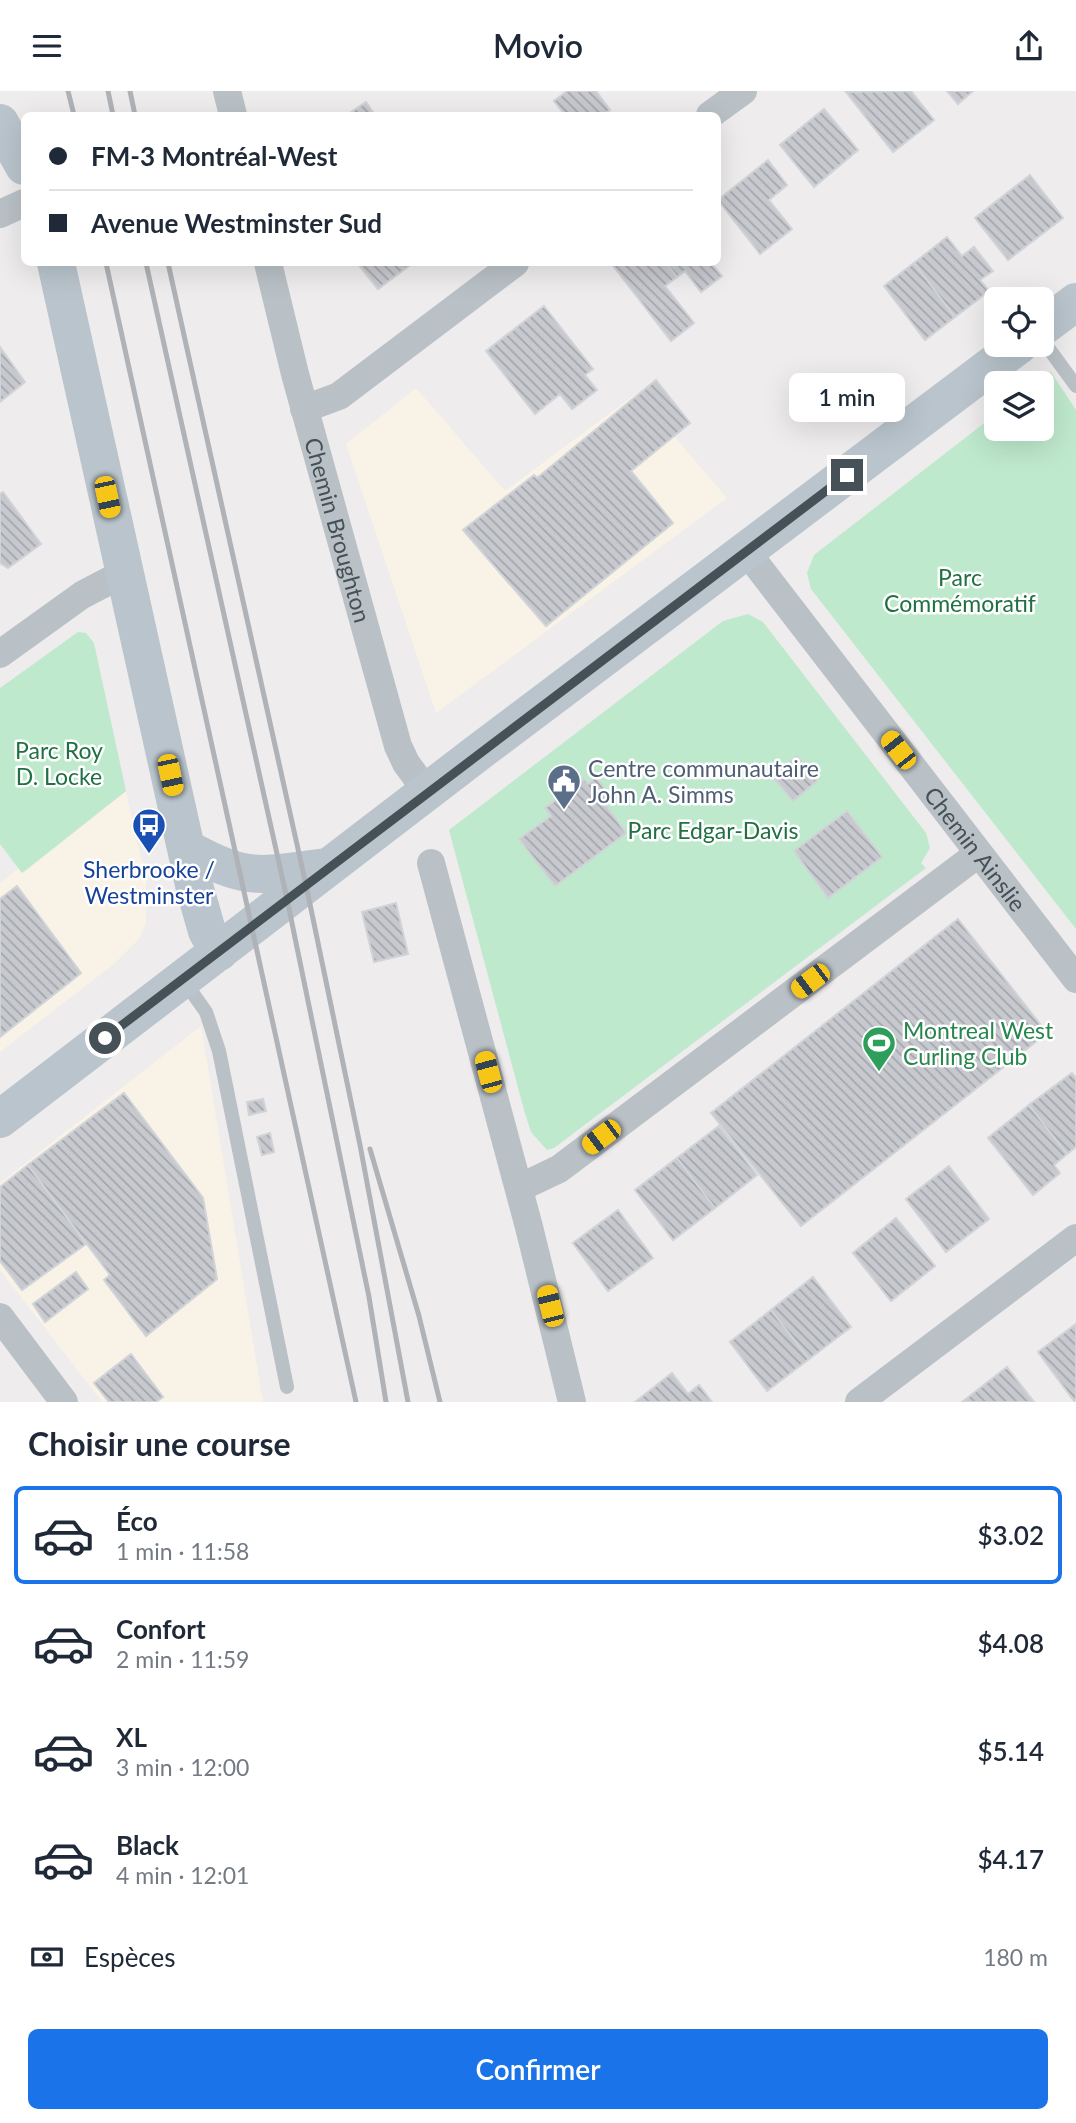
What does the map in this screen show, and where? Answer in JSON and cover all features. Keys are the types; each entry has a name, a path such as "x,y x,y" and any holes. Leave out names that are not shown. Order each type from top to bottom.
{"main road":[{"path":"0,123 21,161"},
{"path":"58,266 186,848 205,923 219,952"},
{"path":"1054,318 1076,302"},
{"path":"0,1119 1003,357"},
{"path":"186,848 242,874 281,874 330,867"}],"street":[{"path":"227,91 232,112"},
{"path":"714,112 743,91"},
{"path":"0,214 21,204"},
{"name":"Chemin Broughton","path":"269,266 304,408 398,745 406,763 427,792"},
{"path":"304,408 339,395 511,266"},
{"name":"Chemin Ainslie","path":"746,551 1076,979"},
{"path":"0,654 82,595 124,573"},
{"path":"519,1188 559,1169 978,854"},
{"path":"431,863 519,1188 572,1402"},
{"path":"859,1402 1076,1238"},
{"path":"0,1317 64,1402"}],"lane":[{"path":"1054,356 1076,386"},
{"path":"183,980 206,1013 219,1051 288,1387"}],"shaded area":[{"path":"416,388 505,491 637,393 727,498 436,713 346,444"},
{"path":"126,791 146,881 146,923 139,939 114,964 0,1052 0,883 19,868 25,872"},
{"path":"201,1026 263,1402 102,1402 0,1270 0,1183"}],"green space":[{"name":"Parc Commémoratif","path":"1054,377 1076,410 1076,929 811,589 807,573 814,555 984,423 984,441 1054,441"},
{"name":"Parc Edgar-Davis","path":"748,614 763,622 926,833 930,848 921,863 926,868 554,1148 547,1150 531,1132 524,1110 449,830 723,621"},
{"name":"Parc Roy D. Locke","path":"78,632 86,633 94,643 126,791 22,873 0,844 0,688"}],"building":[{"path":"567,91 596,91 610,110 563,112 554,101"},
{"path":"911,91 934,120 893,152 846,92"},
{"path":"947,91 973,91 958,104"},
{"path":"366,102 373,112 351,112"},
{"path":"824,109 858,150 814,187 780,145"},
{"path":"768,160 787,185 769,200 792,229 760,254 721,204 721,198"},
{"path":"1030,175 1063,218 1008,260 975,218"},
{"path":"947,237 962,256 974,247 993,271 980,280 986,287 984,295 955,317 914,263"},
{"path":"914,263 955,317 925,340 884,286"},
{"path":"359,266 409,266 378,289"},
{"path":"613,266 668,266 677,277 665,286 694,323 671,341"},
{"path":"668,266 714,266 722,276 701,292 685,271 677,277"},
{"path":"544,306 593,369 585,375 597,390 572,409 560,394 535,414 486,351"},
{"path":"0,347 25,382 0,402"},
{"path":"656,380 690,423 631,471 673,523 546,626 463,530 534,475 537,478"},
{"path":"3,492 41,544 8,568 0,563 0,494"},
{"path":"797,756 817,781 793,801 773,777"},
{"path":"596,777 610,796 603,801 626,833 555,886 519,839 551,816 545,808 584,779 588,784"},
{"path":"847,811 882,857 828,898 794,851"},
{"path":"17,886 81,973 0,1037 0,899"},
{"path":"396,903 408,954 374,962 362,912"},
{"name":"Montreal West Curling Club","path":"958,919 1047,1033 801,1226 711,1113"},
{"path":"1072,1073 1076,1078 1076,1147 1067,1154 1029,1105"},
{"path":"124,1093 203,1198 217,1279 146,1336 104,1280 110,1275 28,1165"},
{"path":"263,1099 266,1111 249,1115 247,1102"},
{"path":"1029,1105 1067,1154 1054,1165 1060,1173 1033,1195 988,1138"},
{"path":"719,1126 757,1175 715,1208 677,1158"},
{"path":"270,1133 274,1152 262,1155 257,1137"},
{"path":"677,1158 715,1208 673,1240 635,1190"},
{"path":"28,1165 86,1244 22,1290 0,1261 0,1187"},
{"path":"949,1166 989,1219 946,1252 906,1199"},
{"path":"618,1210 653,1258 608,1291 573,1243"},
{"path":"896,1218 935,1266 891,1301 853,1253"},
{"path":"76,1272 88,1289 45,1322 33,1304"},
{"path":"813,1277 851,1327 809,1359 771,1310"},
{"path":"771,1310 809,1359 767,1391 730,1342"},
{"path":"1076,1324 1076,1400 1074,1401 1038,1352"},
{"path":"131,1354 163,1397 156,1402 109,1402 94,1383"},
{"path":"1007,1367 1034,1402 962,1402"},
{"path":"672,1373 688,1394 699,1385 712,1402 635,1402"}],"railway":[{"path":"68,91 73,112"},
{"path":"108,91 112,112"},
{"path":"130,91 134,112"},
{"path":"107,266 356,1402"},
{"path":"147,266 287,899 369,1297 386,1402"},
{"path":"169,266 306,885 360,1145 408,1402"},
{"path":"370,1149 419,1316 440,1402"}],"place":[{"name":"Centre communautaire John A. Simms","path":"564,811"},
{"name":"Sherbrooke / Westminster","path":"149,855"},
{"name":"Montreal West Curling Club","path":"879,1073"}],"route":[{"path":"105,1038 847,475"}]}
